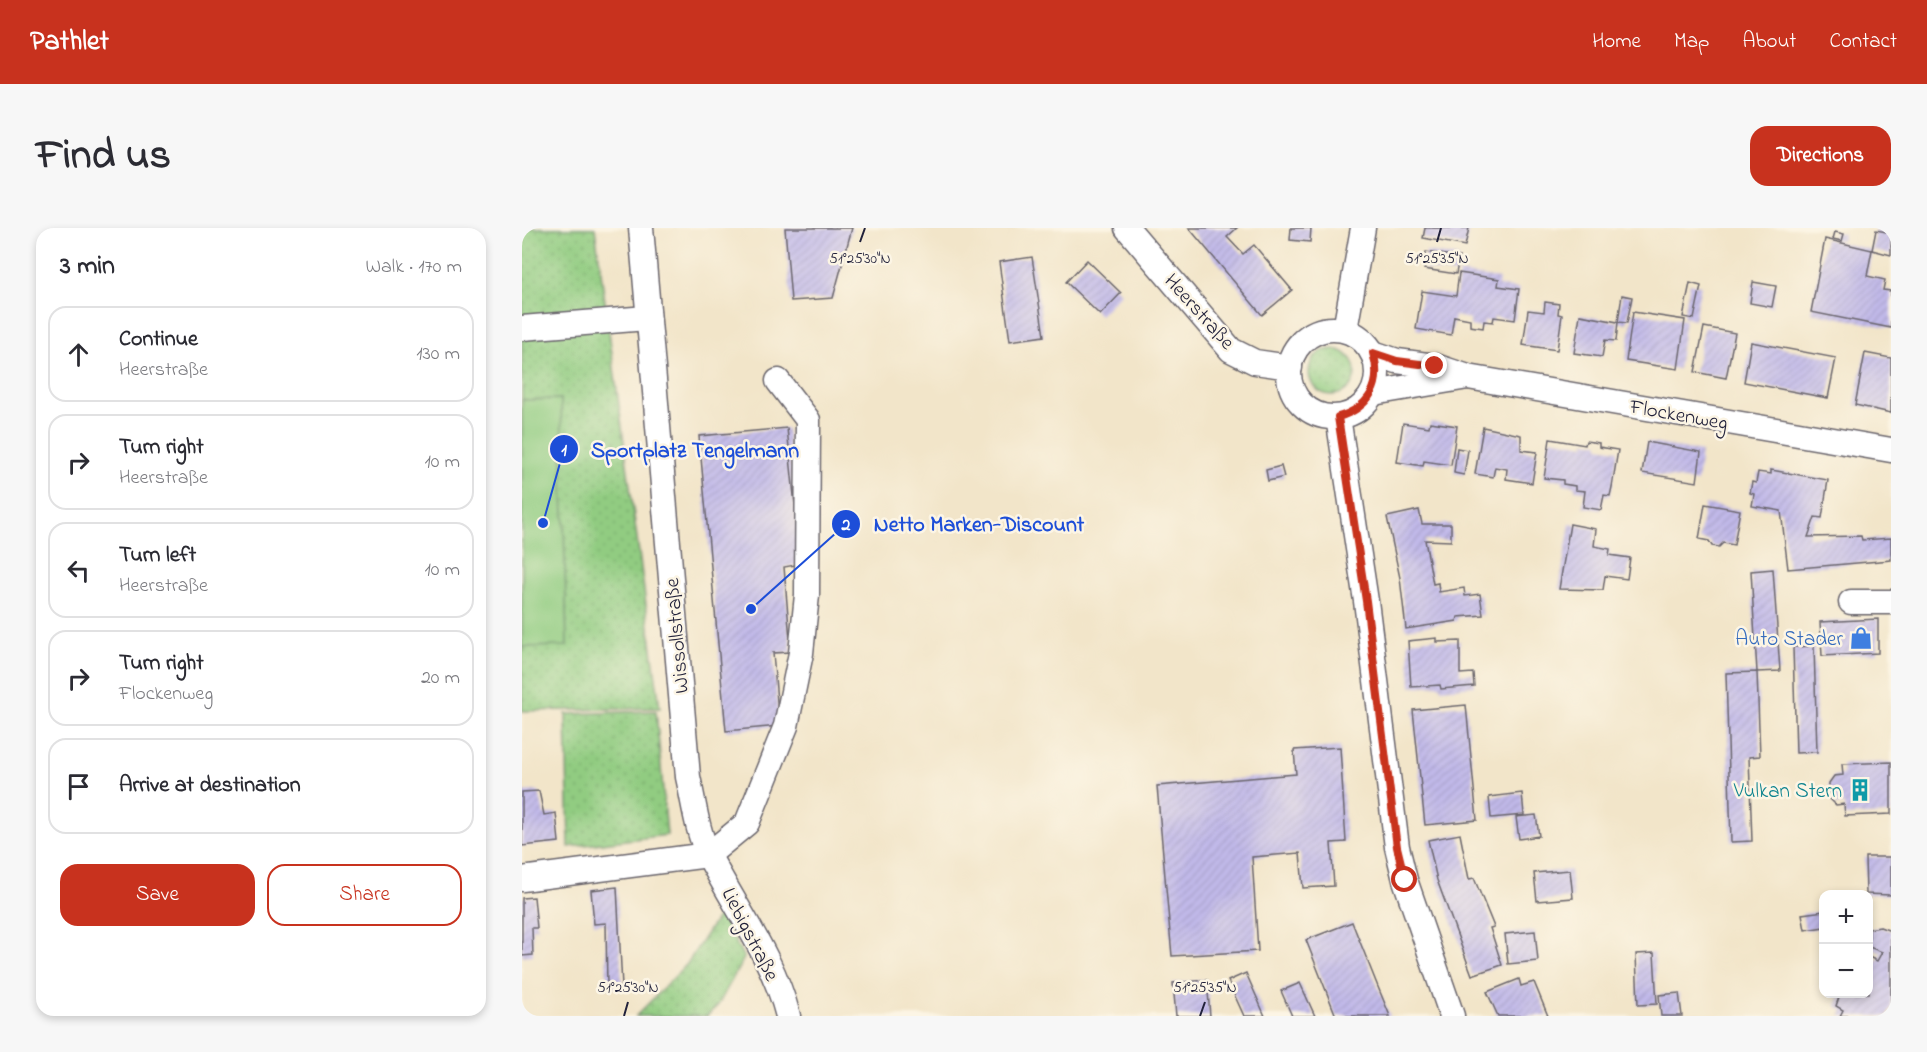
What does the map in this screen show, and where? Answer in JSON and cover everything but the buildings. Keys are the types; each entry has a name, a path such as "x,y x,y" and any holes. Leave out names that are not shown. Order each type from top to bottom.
{"street":[{"name":"Wissollstraße","path":"641,228 688,777 697,822 708,855"},
{"name":"Heerstraße","path":"1127,228 1231,350 1255,362 1290,367"},
{"path":"1345,330 1363,228"},
{"path":"522,328 647,318"},
{"path":"1326,330 1345,330 1361,339 1373,353 1377,380 1373,393 1364,405 1352,413 1338,417 1312,412 1294,393 1290,367 1293,355 1308,336 1326,330"},
{"name":"Flockenweg","path":"1373,353 1397,361 1435,366 1468,377 1891,450"},
{"name":"Flockenweg","path":"1373,393 1468,377"},
{"path":"522,879 708,855 747,823 786,726 801,653 807,595 808,420 778,381"},
{"path":"1338,417 1366,601 1397,847 1405,880 1452,1016"},
{"path":"1851,602 1891,602"},
{"name":"Liebigstraße","path":"708,855 757,939 788,1016"}],"green space":[{"path":"522,228 595,228 660,708 522,711"},
{"path":"1332,349 1348,356 1355,372 1348,388 1332,395 1316,388 1309,372 1316,356"},
{"path":"561,399 567,646 522,647 522,400"},
{"path":"656,711 667,835 569,847 566,714"},
{"path":"720,913 744,958 718,1005 707,1016 636,1016 687,964"}],"place":[{"name":"Sportplatz Tengelmann","path":"543,523"},
{"name":"Netto Marken-Discount","path":"751,609"},
{"name":"Auto Stader","path":"1861,638"},
{"name":"Vulkan Stern","path":"1860,790"}],"route":[{"path":"1405,880 1397,847 1366,601 1338,417 1352,413 1364,405 1373,393 1377,380 1377,366 1373,353 1397,361 1435,366"}]}
